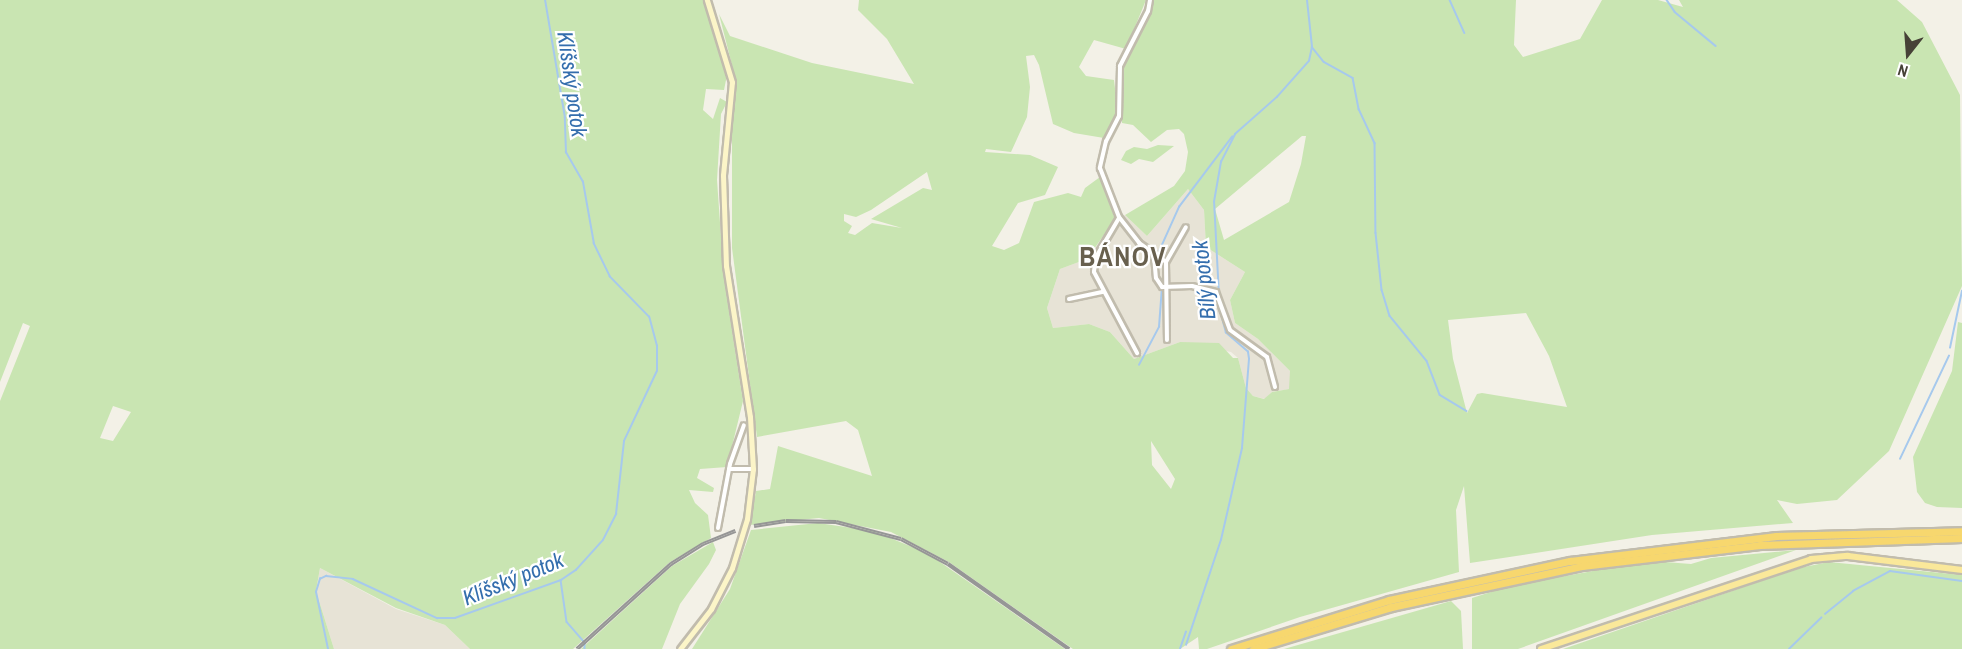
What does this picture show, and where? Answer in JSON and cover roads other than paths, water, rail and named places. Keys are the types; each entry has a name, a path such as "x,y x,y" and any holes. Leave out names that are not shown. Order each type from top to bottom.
{"highway":[{"path":"1953,535 1962,531"},
{"path":"1231,649 1313,622 1454,588 1694,544 1811,534 1953,535 1962,538"},
{"path":"1253,649 1454,588"}],"main road":[{"path":"680,649 711,609 732,568 747,519 753,469 750,417 726,266 723,175 732,82 707,0"},
{"path":"1541,649 1811,559 1848,556 1962,570"}],"street":[{"path":"1150,0 1148,11 1120,66 1119,116 1106,141 1100,168 1119,217 1154,255 1166,262"},
{"path":"1119,217 1096,256 1094,272 1137,353"},
{"path":"1167,340 1166,262 1186,227"},
{"path":"1154,255 1158,284 1167,288 1191,286 1216,292 1230,330 1267,357 1275,387"},
{"path":"1069,299 1103,292"},
{"path":"718,528 729,469 744,425"},
{"path":"729,469 753,469"}],"waterway":[{"name":"Klíšský potok","path":"328,649 316,592 320,579 326,576 353,579 437,618 455,618 561,580 576,570 603,540 616,514 624,441 657,371 657,346 649,317 610,277 594,244 583,182 566,153 565,118 545,0"},
{"name":"Bílý potok","path":"1219,296 1214,202 1221,162 1235,134 1277,97 1309,61 1312,47 1307,0"},
{"path":"1450,0 1465,33"},
{"path":"1667,0 1675,12 1716,46"},
{"path":"1312,47 1324,62 1353,78 1359,109 1375,143 1376,233 1382,290 1390,316 1427,361 1440,395 1467,411"},
{"path":"1157,256 1179,207 1232,137"},
{"path":"1139,365 1159,327 1162,287"},
{"path":"1950,348 1962,291"},
{"name":"Bílý potok","path":"1186,645 1221,540 1242,448 1248,352 1226,333 1218,304"},
{"path":"1900,459 1949,356"},
{"path":"1825,614 1853,591 1890,571 1962,581"},
{"path":"561,580 567,622 585,643 585,649"},
{"path":"1789,649 1821,618"},
{"path":"1180,649 1186,632"}],"railway":[{"path":"754,526 786,521 836,522 901,539 948,564 1069,649"},
{"path":"577,649 671,564 703,544 736,531"}],"district":[{"name":"BÁNOV","path":"1123,257"}]}
